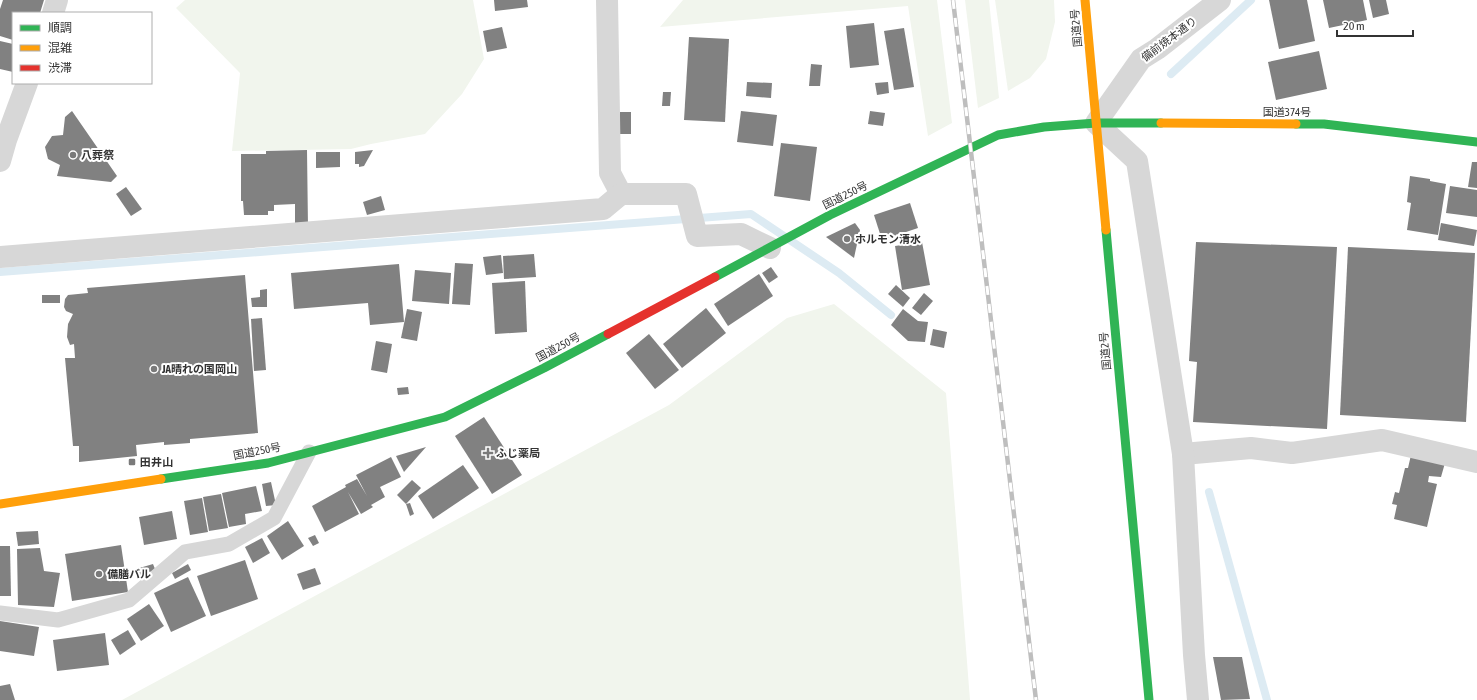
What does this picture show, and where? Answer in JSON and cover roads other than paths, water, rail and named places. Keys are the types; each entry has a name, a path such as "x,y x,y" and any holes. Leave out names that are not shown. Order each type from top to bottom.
{"highway":[{"name":"国道2号","path":"1085,0 1149,700"},
{"name":"国道374号","path":"1096,123 1324,124 1477,142"},
{"name":"国道250号","path":"0,504 268,463 445,417 544,368 830,215 998,135 1044,127 1096,123"}],"street":[{"path":"52,12 57,0"},
{"path":"607,0 610,174 621,194"},
{"name":"備前焼本通り","path":"1096,123 1141,59 1157,50 1220,0"},
{"path":"0,162 6,140 27,84"},
{"path":"1096,123 1137,162 1183,454 1194,655 1198,700"},
{"path":"0,257 603,208 621,194 686,194 697,236 741,234 770,248"},
{"path":"1183,454 1251,448 1292,454 1382,440 1477,462"}],"lane":[{"path":"0,614 58,620 129,600 185,552 229,544 274,518 309,452"}],"waterway":[{"path":"1171,74 1251,0"},
{"path":"0,272 751,214 839,273 891,315"},
{"path":"1209,492 1267,700"}],"railway":[{"path":"953,0 1036,700"}],"place":[{"name":"八葬祭","path":"73,155"},
{"name":"ホルモン清水","path":"847,239"},
{"name":"JA晴れの国岡山","path":"154,369"},
{"name":"ふじ薬局","path":"488,453"},
{"name":"田井山","path":"132,462"},
{"name":"備膳バル","path":"99,574"}]}
